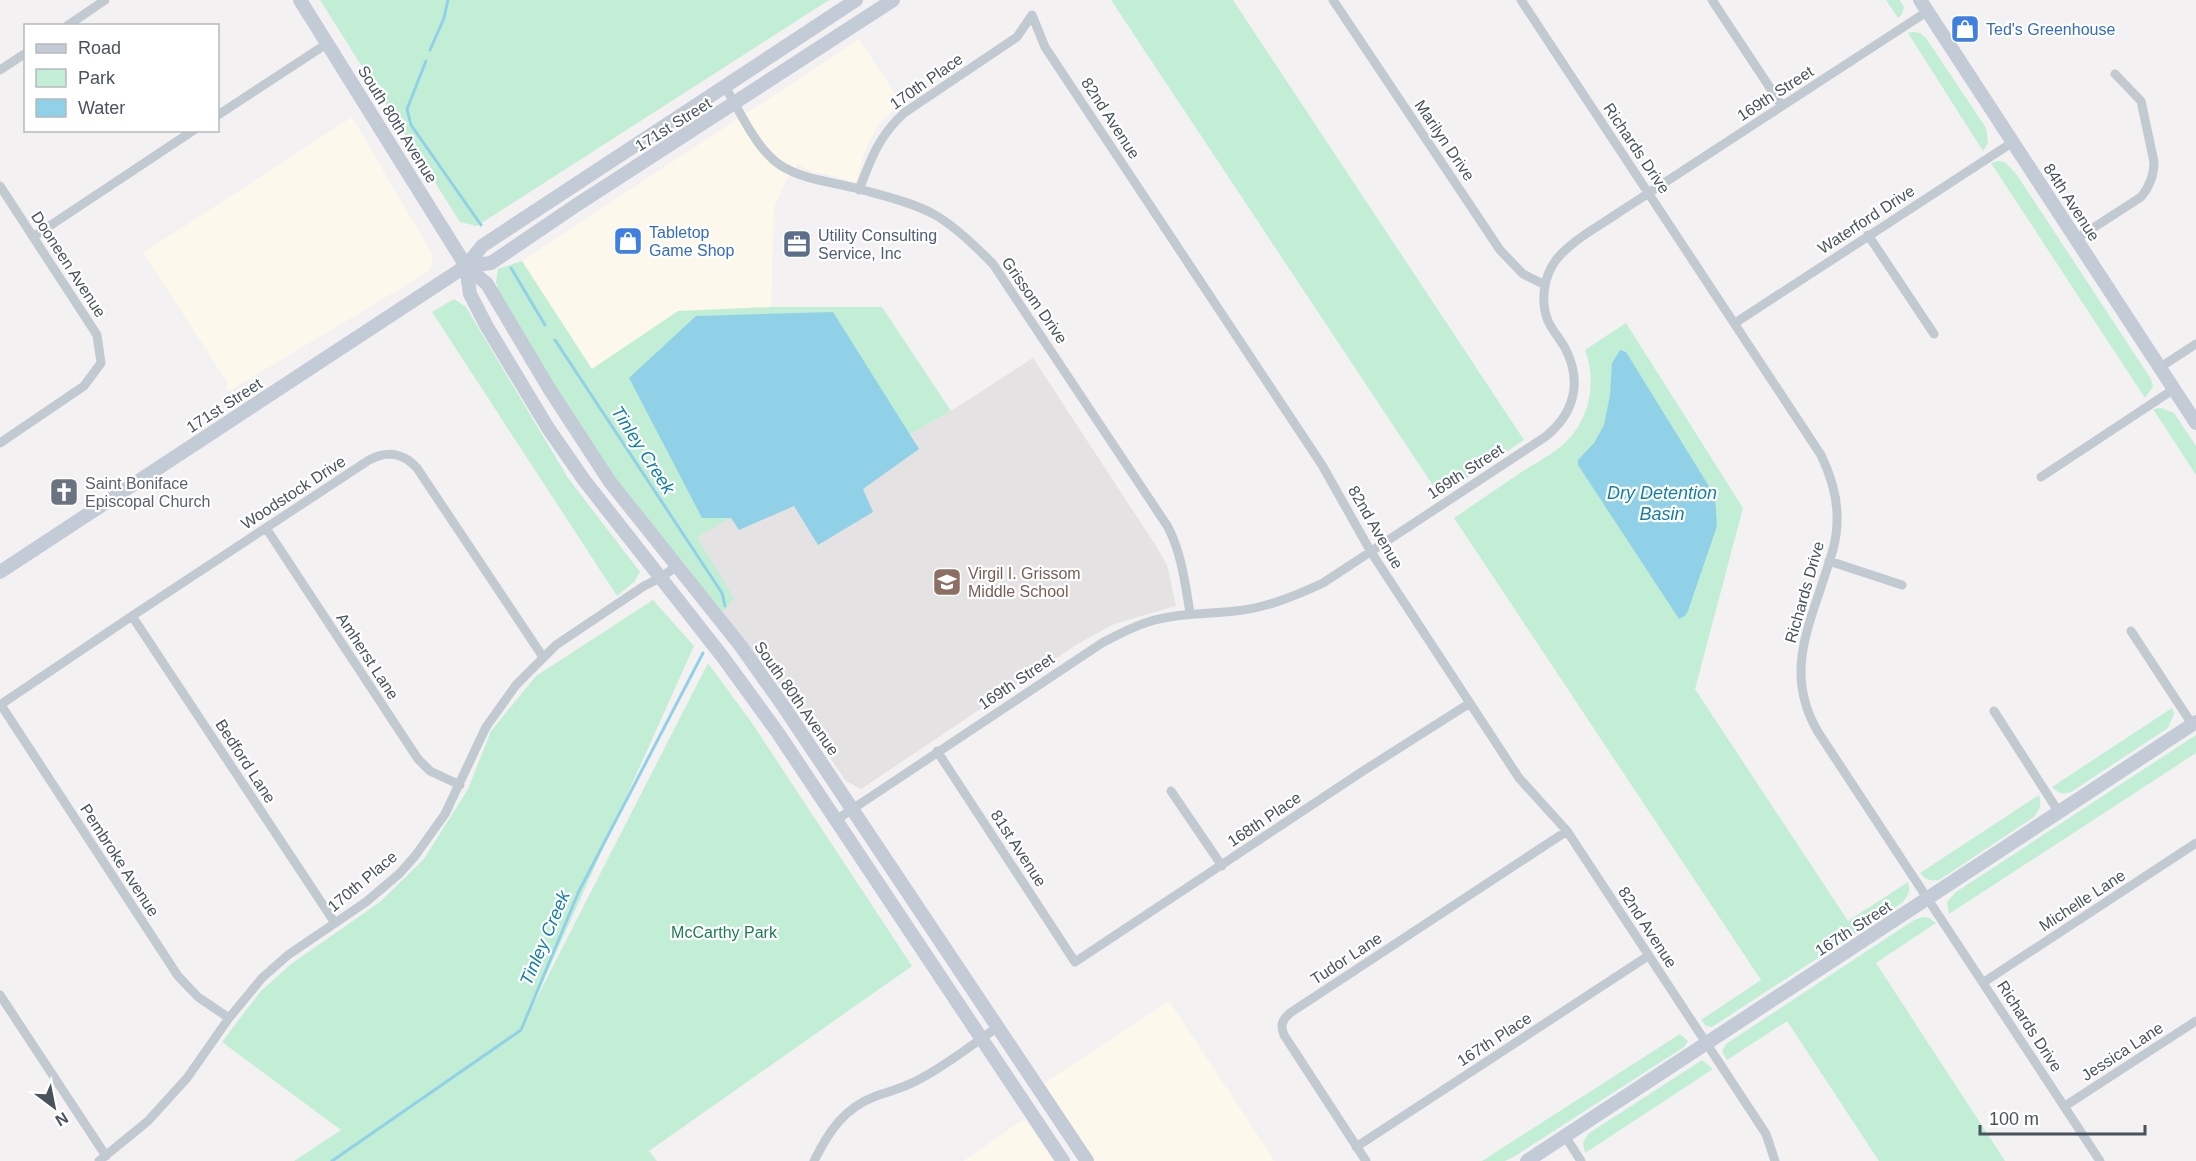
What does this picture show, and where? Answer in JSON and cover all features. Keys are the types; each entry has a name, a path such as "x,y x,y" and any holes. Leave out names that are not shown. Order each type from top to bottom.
{"street":[{"path":"70,24 105,0"},
{"name":"South 80th Avenue","path":"300,0 466,266 487,284 550,390 610,482 741,645 853,808 1087,1161"},
{"name":"171st Street","path":"0,572 466,266 482,246 856,0"},
{"name":"171st Street","path":"466,266 491,263 893,0"},
{"name":"Marilyn Drive","path":"1333,0 1500,250 1523,274 1545,285"},
{"name":"Richards Drive","path":"1521,0 1821,455 1834,490 1837,522 1834,543 1801,652 1800,682 1803,696 1818,732 2100,1161"},
{"path":"1712,0 1782,106"},
{"name":"169th Street","path":"836,820 1102,643 1149,621 1190,614 1261,607 1296,596 1323,583 1545,437 1562,422 1572,400 1574,375 1565,349 1548,321 1544,295 1548,274 1557,259 1572,245 1782,106 1924,5"},
{"name":"84th Avenue","path":"1924,5 2196,423"},
{"name":"170th Place","path":"860,190 879,140 894,121 1017,37 1032,15"},
{"name":"82nd Avenue","path":"1032,15 1045,46 1322,465 1371,552 1520,778 1567,831 1766,1134 1775,1161"},
{"path":"219,114 328,43"},
{"path":"0,70 24,54"},
{"path":"2076,239 2141,196 2148,189 2154,171 2141,102 2115,74"},
{"name":"Grissom Drive","path":"725,87 762,148 780,165 805,176 860,190 936,215 966,238 993,264 1168,527 1183,565 1190,614"},
{"path":"33,237 191,132"},
{"name":"Waterford Drive","path":"1735,322 2013,142"},
{"name":"Dooneen Avenue","path":"0,186 97,334 101,363 84,386 0,443"},
{"path":"1868,235 1934,334"},
{"name":"South 80th Avenue","path":"466,266 470,294 548,428 584,480 722,656 778,733 1063,1161"},
{"path":"2159,368 2196,344"},
{"path":"2041,477 2174,389"},
{"name":"Woodstock Drive","path":"0,705 266,528 377,456 384,454 402,456 417,468 543,657"},
{"name":"Amherst Lane","path":"266,528 418,759 430,771 460,785"},
{"path":"1829,561 1902,585"},
{"name":"170th Place","path":"103,1159 148,1121 187,1078 251,989 275,966 380,890 415,856 445,814 486,727 516,685 543,657 579,628 677,566"},
{"name":"Bedford Lane","path":"132,616 335,923"},
{"path":"2131,631 2194,723"},
{"name":"168th Place","path":"1075,962 1363,771 1470,703"},
{"name":"Pembroke Avenue","path":"0,705 178,976 198,998 229,1018"},
{"path":"1994,711 2058,811"},
{"name":"167th Street","path":"1527,1161 2194,723"},
{"name":"81st Avenue","path":"937,752 1075,962"},
{"path":"1171,791 1222,866"},
{"name":"Tudor Lane","path":"1366,1161 1284,1035 1282,1021 1290,1013 1567,831"},
{"name":"Michelle Lane","path":"1984,982 2196,843"},
{"name":"167th Place","path":"1356,1147 1648,956"},
{"path":"0,995 103,1159"},
{"name":"Jessica Lane","path":"2065,1106 2196,1021"},
{"path":"814,1161 829,1132 852,1107 918,1080 998,1027"},
{"path":"1565,1136 1581,1161"}],"shaded area":[{"path":"859,39 901,103 878,125 864,153 856,182 807,170 798,164 787,179 774,208 771,307 678,311 592,370 522,261"},
{"path":"352,117 431,252 433,262 428,271 420,277 227,392 226,380 143,253"},
{"name":"Virgil I. Grissom Middle School","path":"1033,358 1167,565 1176,606 1114,624 1076,645 861,789 846,781 783,689 722,613 696,537 731,518 739,530 951,411"},
{"path":"1169,1001 1275,1161 1094,1161 1044,1083"},
{"path":"1025,1119 1053,1161 963,1161 1017,1124"}],"green space":[{"path":"320,0 829,0 477,226 460,222"},
{"path":"1111,0 1233,0 1524,440 1440,496"},
{"path":"1886,0 1900,0 1904,7 1898,18"},
{"path":"1908,33 1920,33 1926,38 1986,128 1988,143 1983,151"},
{"path":"2005,162 2017,175 2151,379 2153,387 2145,398 1991,163"},
{"path":"522,261 592,369 678,311 771,307 882,307 951,411 739,530 731,518 697,537 734,598 722,613 687,567 609,474 500,297 496,282 498,269"},
{"path":"454,299 466,307 568,478 640,572 634,582 617,596 432,312"},
{"path":"1626,323 1743,508 1695,689 1848,921 1908,882 1909,885 1908,893 1902,903 1712,1027 1706,1026 1701,1020 1761,980 1454,518 1548,456 1568,440 1579,425 1588,405 1591,383 1585,350"},
{"path":"2161,408 2174,413 2196,446 2196,475 2153,409"},
{"name":"McCarthy Park","path":"653,600 694,646 529,1013 708,663 752,723 912,966 649,1151 657,1161 294,1161 341,1130 222,1042 260,992 291,964 380,902 424,859 468,789 491,731 536,676"},
{"path":"2172,708 2174,714 2168,728 2071,792 2060,793 2052,787"},
{"path":"2196,735 2196,753 1949,914 1947,902 1956,892"},
{"path":"2039,795 2040,807 2034,817 1939,880 1928,879 1920,873"},
{"path":"1922,917 1929,918 1936,923 1876,963 2005,1161 1879,1161 1787,1021 1727,1060 1722,1051 1726,1044 1914,920"},
{"path":"1680,1034 1688,1041 1684,1047 1515,1156 1505,1161 1482,1161"},
{"path":"1702,1060 1713,1069 1585,1153 1583,1143 1588,1134"}],"water":[{"path":"833,312 919,449 863,489 873,512 818,545 794,506 739,530 731,518 702,518 629,378 696,316"},
{"name":"Dry Detention Basin","path":"1620,350 1626,352 1715,496 1717,526 1688,611 1679,619 1578,465 1578,460 1594,443 1604,425 1610,395 1612,363"}],"waterway":[{"name":"Tinley Creek","path":"430,50 444,18 448,0"},
{"name":"Tinley Creek","path":"426,61 407,109 411,125 481,225"},
{"name":"Tinley Creek","path":"511,268 545,325"},
{"name":"Tinley Creek","path":"555,340 722,593 725,606"},
{"name":"Tinley Creek","path":"332,1161 521,1030 579,891 703,653"}],"place":[{"name":"Ted's Greenhouse","path":"1965,29"},
{"name":"Tabletop Game Shop","path":"628,241"},
{"name":"Utility Consulting Service, Inc","path":"797,244"},
{"name":"Saint Boniface Episcopal Church","path":"64,492"},
{"name":"Virgil I. Grissom Middle School","path":"947,582"}]}
